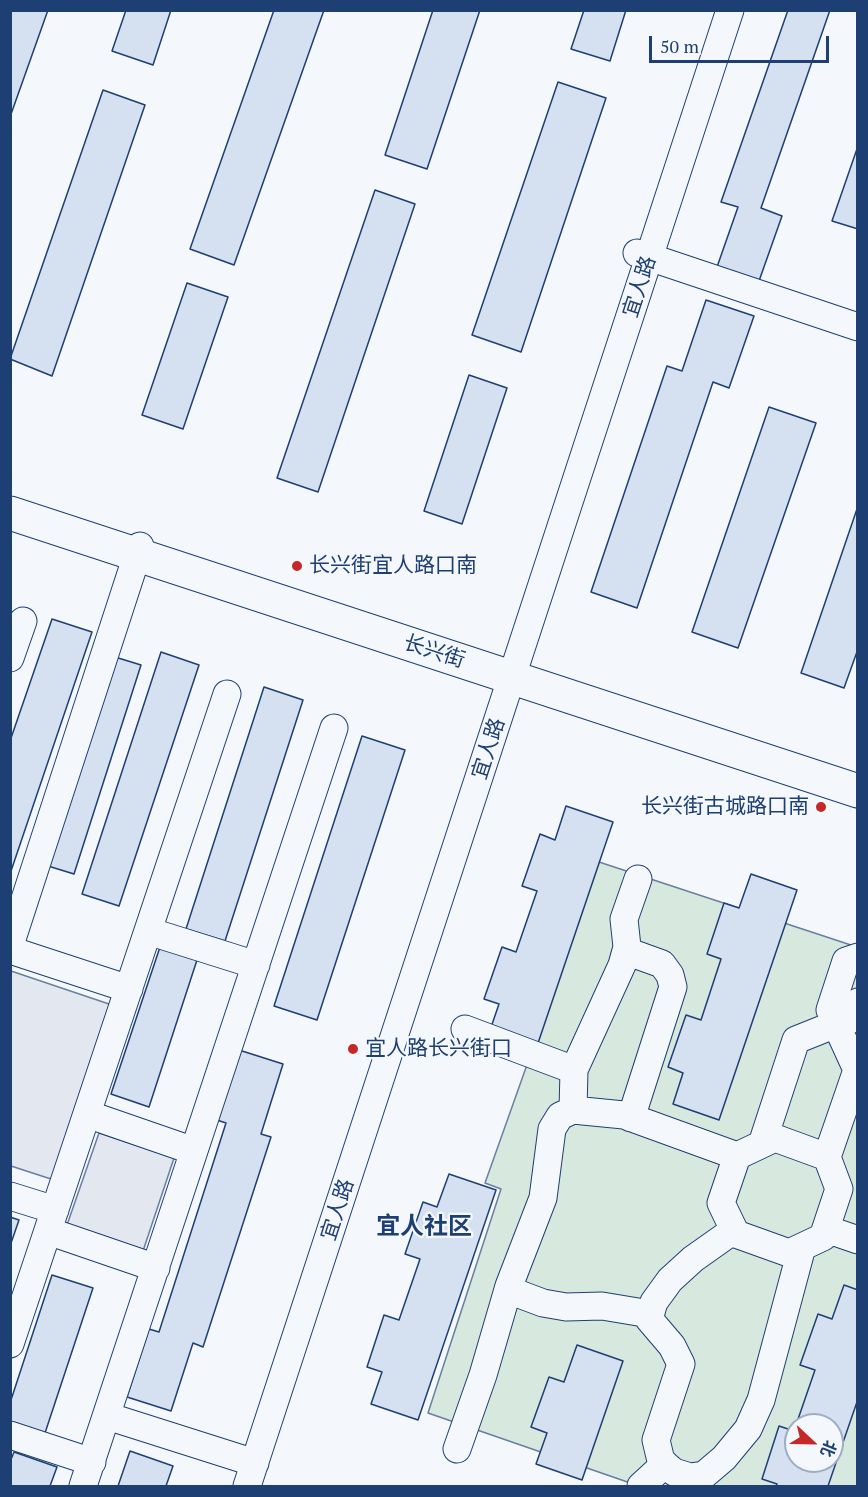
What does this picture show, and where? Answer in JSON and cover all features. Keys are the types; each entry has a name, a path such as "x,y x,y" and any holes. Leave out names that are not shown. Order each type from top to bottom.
{"main road":[{"name":"长兴街","path":"10,489 858,791"},
{"name":"长兴街","path":"10,513 138,550 509,665 858,768"}],"street":[{"name":"宜人路","path":"644,255 715,10"},
{"name":"宜人路","path":"233,1486 248,1470 644,255 730,10"},
{"path":"644,255 858,327"},
{"path":"10,945 138,550"},
{"path":"10,658 22,621"},
{"path":"10,1344 227,694"},
{"path":"10,1435 87,1474 334,728"},
{"path":"573,1110 574,1070 626,951 624,919 638,879"},
{"path":"148,931 256,965"},
{"path":"10,950 129,989"},
{"path":"626,951 662,964 670,975 673,987 631,1118"},
{"path":"827,1157 857,1070 830,1010 846,961 858,957"},
{"path":"762,1144 796,1040 852,1019 858,1002"},
{"path":"465,1029 574,1070"},
{"path":"457,1449 483,1375 509,1286 543,1198 552,1129 560,1116 573,1110 597,1111 631,1118 737,1156 775,1138 827,1157 848,1192 823,1237 789,1253 736,1234 721,1203 737,1156"},
{"path":"87,1114 194,1151"},
{"path":"10,1196 52,1221 156,1268"},
{"path":"826,1229 858,1240"},
{"path":"734,1230 693,1259 670,1280 654,1302 648,1319 672,1346 681,1364 656,1440 661,1461 690,1482 704,1475 724,1458 748,1429 761,1400 802,1247"},
{"path":"509,1286 543,1303 566,1307 602,1306 650,1314"},
{"path":"107,1416 248,1470"},
{"path":"642,1486 665,1464"}],"shaded area":[{"path":"599,862 857,947 857,1486 639,1486 428,1413 501,1189 485,1183"},
{"path":"11,971 112,1005 54,1180 11,1166"},
{"path":"99,1133 174,1158 143,1251 67,1225"}],"building":[{"path":"10,10 48,10 10,117"},
{"path":"126,10 171,10 153,65 112,51"},
{"path":"274,10 324,10 234,265 190,249"},
{"path":"433,10 480,10 427,169 385,155"},
{"path":"584,10 626,10 610,61 571,49"},
{"path":"788,10 830,10 761,208 782,216 759,281 717,267 738,207 721,202"},
{"path":"558,82 606,98 521,352 472,335"},
{"path":"103,90 145,105 52,376 10,359"},
{"path":"858,146 858,229 832,221"},
{"path":"375,190 415,204 318,492 277,478"},
{"path":"187,283 228,297 183,429 142,415"},
{"path":"706,300 754,316 729,388 713,382 637,608 591,592 667,366 682,371"},
{"path":"469,375 507,388 462,524 424,511"},
{"path":"769,407 816,423 738,648 692,632"},
{"path":"858,506 858,649 844,688 801,673"},
{"path":"52,619 92,632 10,874 10,741"},
{"path":"161,652 199,665 119,906 82,894"},
{"path":"115,657 141,665 74,874 48,866"},
{"path":"264,687 303,700 225,941 186,929"},
{"path":"362,736 405,750 317,1020 274,1006"},
{"path":"566,806 613,822 535,1052 488,1036 499,1004 484,999 502,947 516,952 537,891 522,886 540,834 555,840"},
{"path":"751,874 797,890 719,1120 673,1104 683,1073 668,1067 686,1015 701,1020 721,959 707,954 724,903 739,908"},
{"path":"160,947 197,960 149,1107 111,1094"},
{"path":"239,1050 283,1064 261,1134 271,1137 203,1347 193,1343 171,1411 127,1397 149,1329 159,1332 226,1123 217,1120"},
{"path":"449,1174 496,1190 418,1420 371,1404 382,1372 367,1367 384,1315 399,1320 420,1259 405,1254 423,1202 437,1207"},
{"path":"10,1217 19,1220 10,1246"},
{"path":"52,1275 93,1288 45,1433 10,1422 10,1403"},
{"path":"844,1285 858,1290 858,1399 844,1440 844,1413 800,1413 815,1370 800,1365 818,1314 832,1319"},
{"path":"577,1345 623,1361 582,1480 536,1464 547,1433 531,1427 549,1377 564,1382"},
{"path":"779,1426 784,1428 784,1473 832,1473 828,1486 776,1486 777,1484 762,1479"},
{"path":"130,1451 173,1466 166,1486 118,1486"},
{"path":"14,1452 57,1467 50,1486 10,1486 10,1462"}],"place":[{"name":"长兴街宜人路口南","path":"297,566"},
{"name":"长兴街古城路口南","path":"821,807"},
{"name":"宜人路长兴街口","path":"353,1049"}],"district":[{"name":"宜人社区","path":"424,1227"}]}
